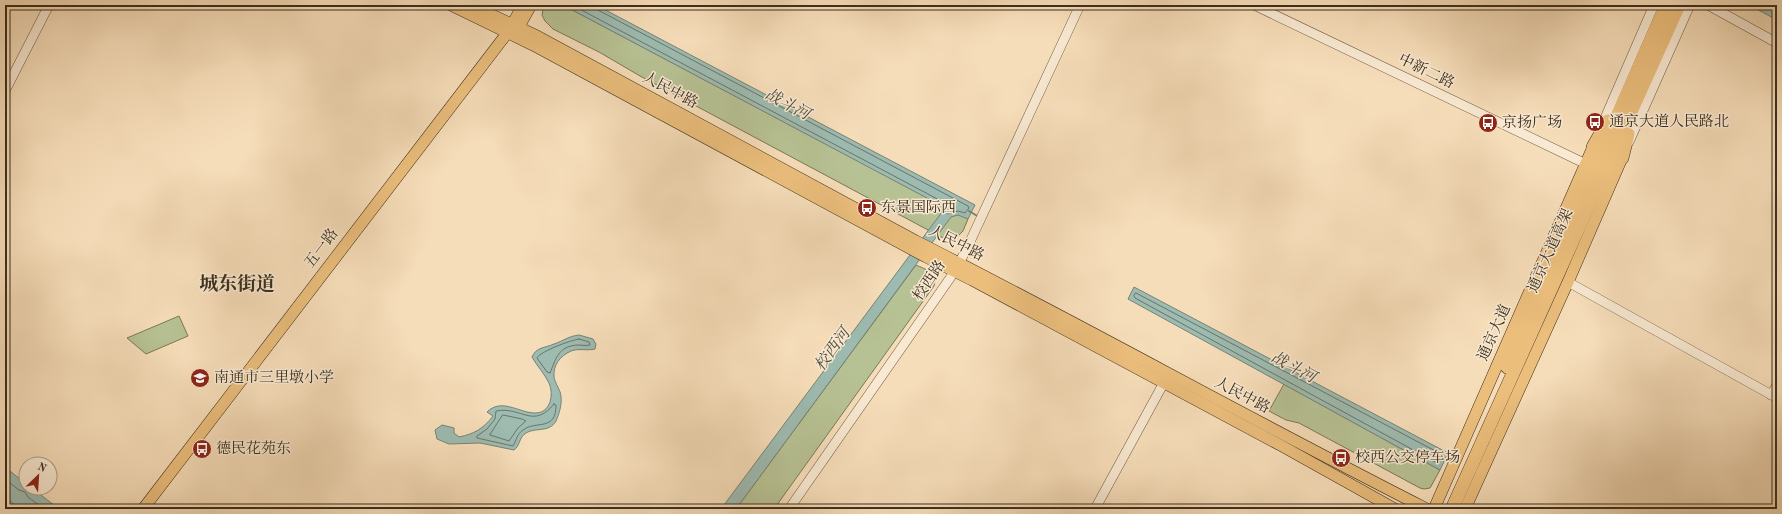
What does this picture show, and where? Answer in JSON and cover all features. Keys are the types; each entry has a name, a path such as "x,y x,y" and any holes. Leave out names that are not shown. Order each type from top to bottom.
{"highway":[{"name":"通京大道高架","path":"1452,509 1581,212 1666,5"},
{"name":"通京大道高架","path":"1443,509 1581,212 1655,59 1678,5"},
{"path":"1593,147 1648,47"},
{"path":"1622,158 1630,127 1655,59"}],"main road":[{"name":"人民中路","path":"451,5 513,30"},
{"name":"人民中路","path":"471,5 513,30 913,245 1166,378 1427,509"},
{"name":"五一路","path":"143,509 513,30 523,5"},
{"name":"五一路","path":"152,509 532,5"},
{"name":"通京大道","path":"1434,509 1593,147"},
{"path":"1465,509 1568,282 1622,158"},
{"name":"人民中路","path":"1166,378 1395,509"}],"street":[{"path":"5,91 50,5"},
{"name":"校西路","path":"789,509 957,267 984,213 1080,5"},
{"name":"中新二路","path":"1254,5 1586,164"},
{"path":"1593,147 1654,5"},
{"path":"1622,158 1690,5"},
{"path":"1708,5 1777,43"},
{"path":"1568,282 1774,397 1777,385"},
{"path":"1095,509 1166,378"}],"green space":[{"path":"544,5 563,5 968,219 963,231 955,239 943,238 640,76 599,52 553,29 545,21 542,15"},
{"path":"916,265 930,272 934,278 934,286 774,509 736,509"},
{"path":"179,316 188,336 146,354 127,338"},
{"path":"1284,384 1440,470 1430,488 1420,488 1299,423 1286,420 1269,411"},
{"path":"5,497 20,509 5,509"}],"water":[{"path":"563,5 596,5 975,205 968,219 958,215 951,217 736,509 721,509 942,212 942,206"},
{"path":"1749,5 1777,5 1777,20"},
{"path":"1134,287 1448,453 1440,470 1128,299"},
{"path":"579,335 593,339 596,344 595,349 571,351 558,361 554,377 561,394 561,403 556,421 553,425 526,433 514,450 480,443 449,444 437,439 435,430 442,425 454,428 454,433 459,437 478,430 493,416 487,412 498,406 510,407 534,413 544,410 548,407 550,402 550,387 547,379 532,357 538,350 569,337"},
{"path":"5,467 18,478 18,496 42,496 59,509 20,509 5,497"}],"waterway":[{"name":"战斗河","path":"969,211 979,217"}],"place":[{"name":"通京大道人民路北","path":"1595,122"},
{"name":"京扬广场","path":"1488,123"},
{"name":"东景国际西","path":"867,208"},
{"name":"南通市三里墩小学","path":"200,378"},
{"name":"德民花苑东","path":"202,449"},
{"name":"校西公交停车场","path":"1341,458"}],"district":[{"name":"城东街道","path":"237,285"}],"water label":[{"name":"校西河","path":"833,350"}]}
